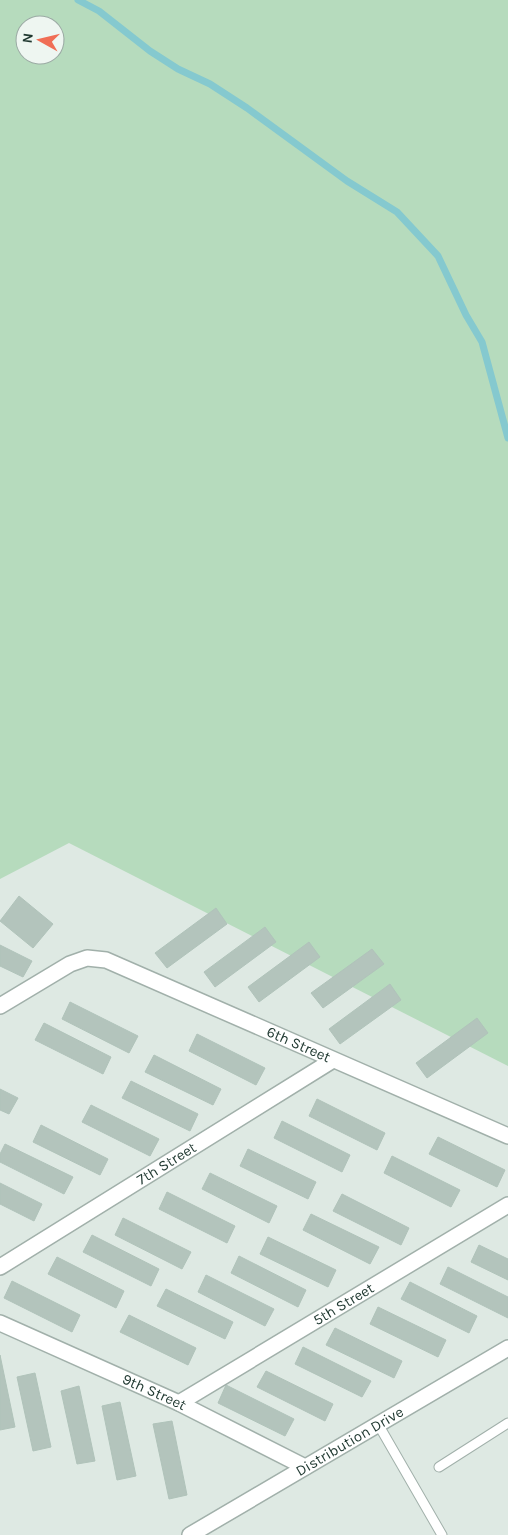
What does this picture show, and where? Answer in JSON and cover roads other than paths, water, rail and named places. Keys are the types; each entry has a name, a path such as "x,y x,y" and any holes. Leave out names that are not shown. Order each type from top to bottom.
{"street":[{"name":"6th Street","path":"0,1006 70,964 87,958 106,960 508,1136"},
{"name":"7th Street","path":"0,1267 333,1060"},
{"name":"5th Street","path":"179,1403 508,1204"},
{"name":"9th Street","path":"0,1324 179,1403 305,1467"},
{"name":"Distribution Drive","path":"190,1535 508,1348"}],"lane":[{"path":"439,1467 508,1423"},
{"path":"378,1424 442,1535"}],"waterway":[{"path":"78,0 99,11 150,51 178,69 210,84 247,108 347,181 397,212 438,256 466,315 482,342 508,438"}]}
